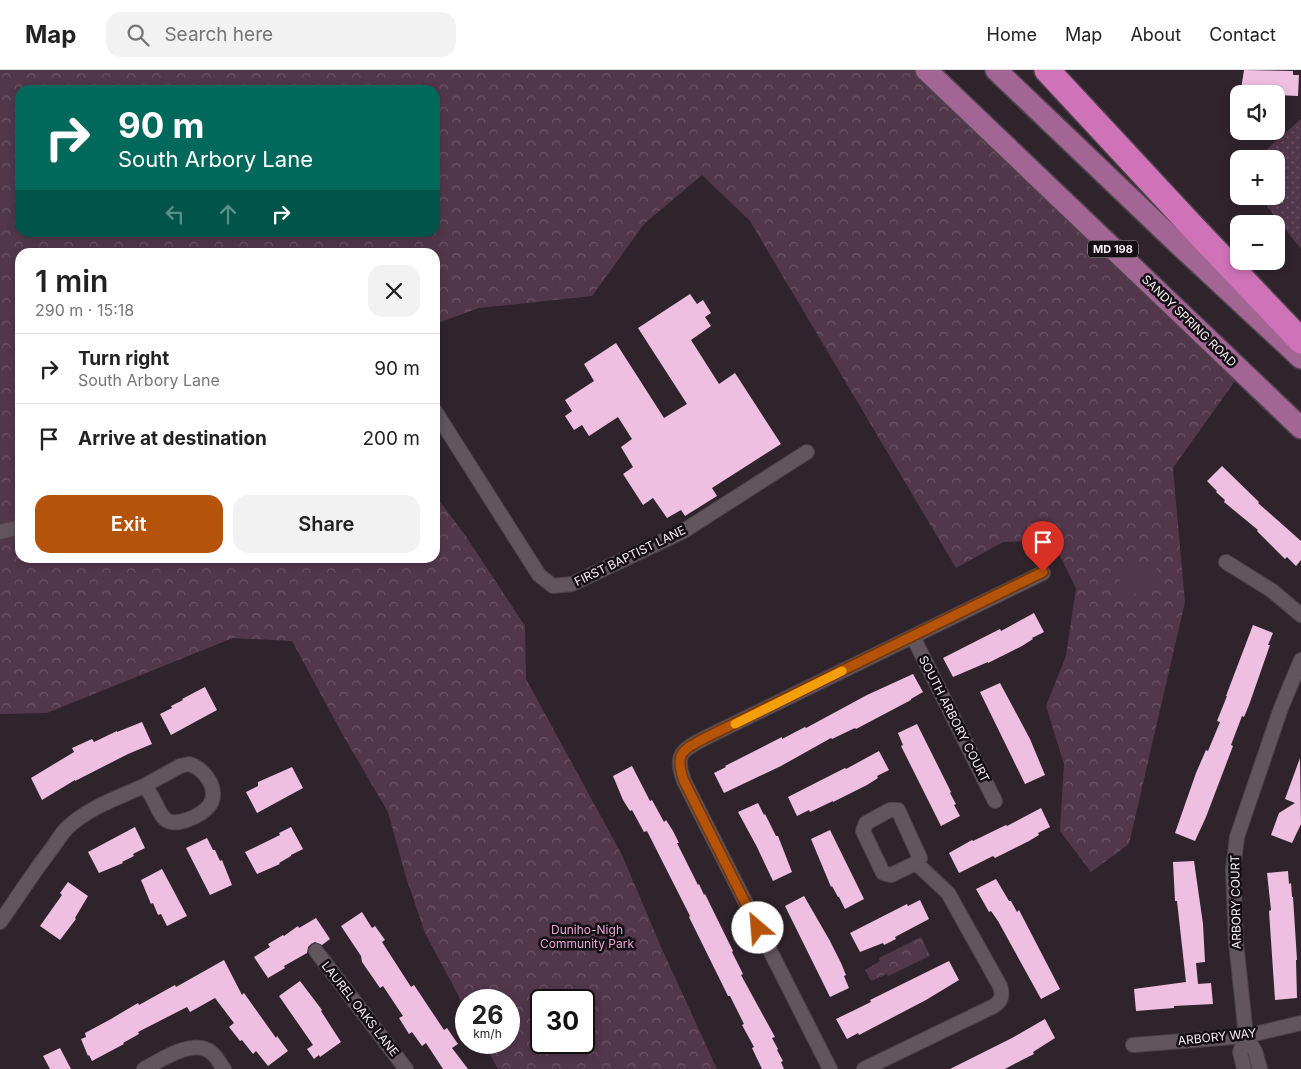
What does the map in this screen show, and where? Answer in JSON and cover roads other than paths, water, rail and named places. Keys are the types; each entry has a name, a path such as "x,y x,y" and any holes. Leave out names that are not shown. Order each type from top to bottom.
{"highway":[{"path":"1047,70 1301,341"}],"main road":[{"name":"SANDY SPRING ROAD","path":"926,70 1301,428"},
{"path":"996,70 1301,358"}],"street":[{"name":"FIRST BAPTIST LANE","path":"440,419 539,575 553,586 572,584 682,532 807,452"},
{"path":"0,532 15,528"},
{"path":"1226,562 1271,590 1301,615"},
{"path":"830,1069 684,781 680,758 685,749 705,738 1043,572"},
{"name":"SOUTH ARBORY COURT","path":"913,637 995,801"},
{"name":"ARBORY COURT","path":"1260,1069 1254,1051 1246,1036 1236,942 1234,870 1237,837 1281,708 1301,660"},
{"path":"0,922 66,828 94,809 144,786 180,766 189,764 203,771 209,780 212,800 208,807 189,818 178,823 169,822 163,818 153,798 144,786"},
{"path":"890,810 898,810 920,858 916,863 891,875 883,873 863,831 866,823 890,810"},
{"path":"864,1069 994,1006 1001,1000 1002,996 997,980 948,893 916,863"},
{"name":"LAUREL OAKS LANE","path":"316,951 400,1068"},
{"name":"ARBORY WAY","path":"1133,1045 1246,1036 1301,1023"},
{"name":"ARBORY COURT","path":"1244,1069 1240,1052 1246,1036"},
{"path":"144,1069 192,1047 205,1049 212,1053 224,1069"}],"park label":[{"name":"Duniho-Nigh Community Park","path":"587,937"}]}
